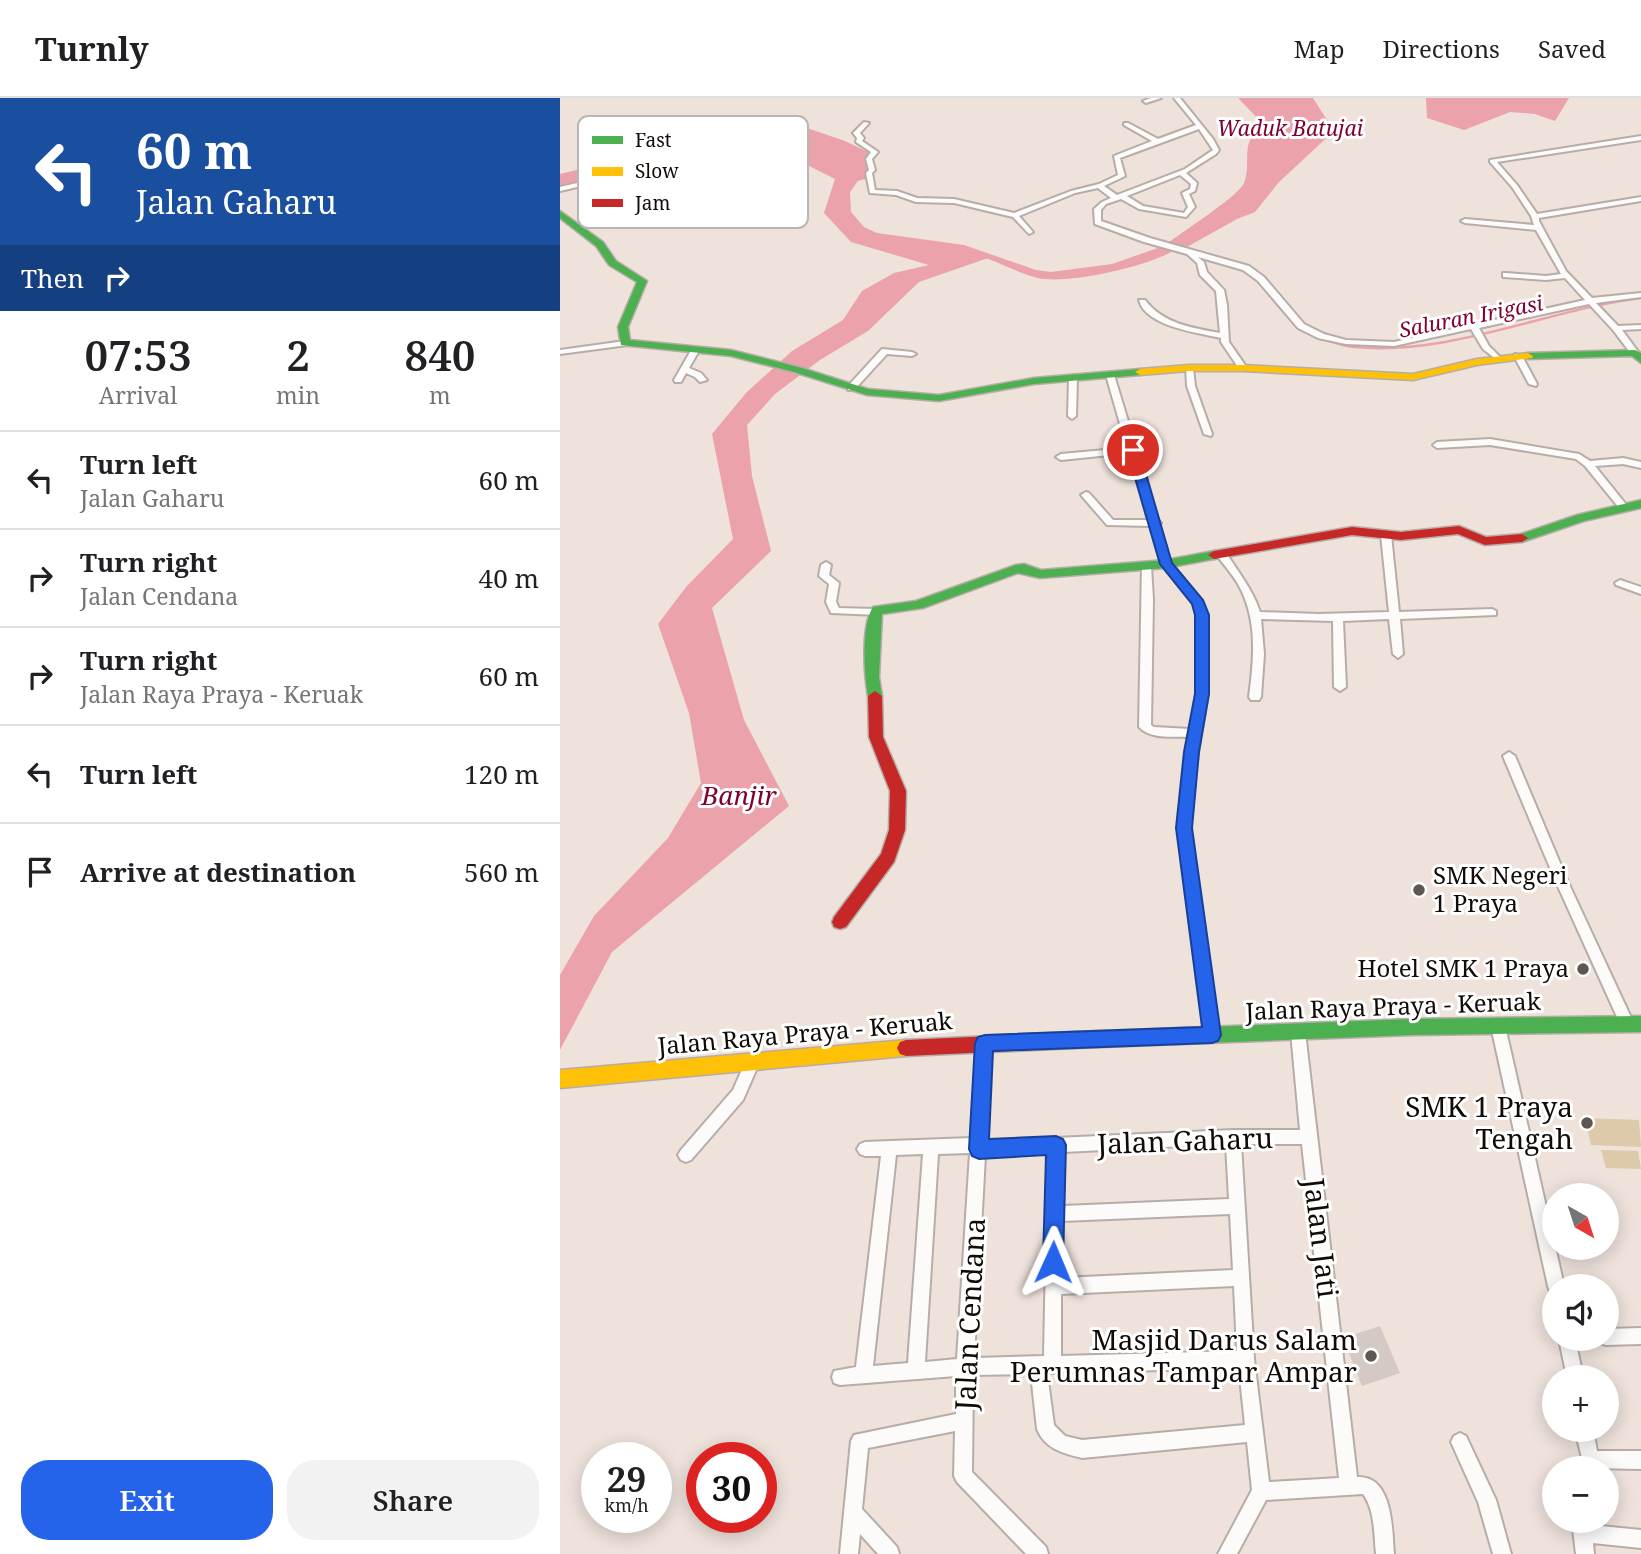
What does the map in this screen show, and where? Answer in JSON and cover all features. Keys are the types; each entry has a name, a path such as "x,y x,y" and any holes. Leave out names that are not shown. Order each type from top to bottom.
{"street":[{"path":"1146,101 1158,98"},
{"path":"1177,98 1211,140 1216,152 1181,172 1093,204 1088,216 1095,227 1246,268 1261,279 1301,326 1330,339 1388,344 1641,295"},
{"path":"866,123 856,134 861,138 858,141 875,152 869,159 872,192 897,193 916,200 954,201 1015,215 1122,176 1116,157 1198,127"},
{"path":"1126,124 1156,141"},
{"path":"1639,358 1616,328 1566,276 1535,216 1515,186 1492,161 1641,138"},
{"path":"1101,185 1116,196 1142,208 1186,215 1192,207 1185,193 1193,190 1194,183 1181,172"},
{"path":"1119,234 1098,222 1096,214 1102,204 1147,181"},
{"path":"560,189 578,185"},
{"path":"1535,216 1641,199"},
{"path":"560,214 578,228"},
{"path":"1015,215 1030,232"},
{"path":"1465,221 1539,228"},
{"path":"579,228 600,244 615,265 642,281 640,293 629,308 622,333 625,343"},
{"path":"1191,255 1221,294 1224,336 1229,349 1243,368"},
{"path":"1506,275 1546,278 1566,276"},
{"path":"1142,302 1153,314 1163,319 1224,336"},
{"path":"1474,327 1486,347 1497,358"},
{"path":"1616,328 1641,327"},
{"path":"560,352 625,343 696,349 731,354 798,370 851,388 890,395 939,398 1034,381 1189,368 1243,368 1413,377 1517,356 1639,358"},
{"path":"678,380 696,349"},
{"path":"851,388 885,351 912,354"},
{"path":"1517,356 1533,384"},
{"path":"1189,368 1191,386 1208,434"},
{"path":"684,369 703,380"},
{"path":"1110,375 1166,564 1198,603 1202,615 1202,694 1184,828 1212,1035"},
{"path":"1072,416 1073,378"},
{"path":"1437,445 1490,442 1575,456 1588,464 1623,507"},
{"path":"1061,457 1133,450"},
{"path":"1588,464 1623,461 1641,465"},
{"path":"1086,495 1110,523 1156,523"},
{"path":"826,565 824,576 834,583 831,602 835,611 875,613 881,609 918,605 1016,569 1024,568 1040,574 1166,564 1329,533 1363,531 1386,535 1417,535 1459,530 1485,541 1516,540 1641,504"},
{"path":"1386,535 1398,654"},
{"path":"1221,553 1242,582 1256,615 1260,639 1255,698"},
{"path":"1146,566 1148,600 1145,727 1152,731 1196,733"},
{"path":"1620,583 1641,591"},
{"path":"840,922 888,857 897,830 898,791 876,737 877,712 872,677 875,613"},
{"path":"1256,615 1338,617 1492,613"},
{"path":"1338,617 1340,687"},
{"path":"1509,755 1562,882 1634,1024"},
{"name":"Jalan Raya Praya - Keruak","path":"560,1079 939,1045 1298,1032 1634,1024"},
{"path":"1498,1026 1553,1274"},
{"name":"Jalan Jati","path":"1298,1032 1307,1137 1337,1366 1349,1485"},
{"name":"Jalan Cendana","path":"985,1043 965,1367 963,1476 1038,1554"},
{"path":"686,1156 738,1095 753,1061"},
{"path":"1227,1554 1261,1491 1247,1359 1233,1137"},
{"name":"Jalan Gaharu","path":"865,1149 1307,1137"},
{"path":"1056,1145 1052,1286 1045,1365 1046,1429 1060,1443 1082,1449 1253,1433"},
{"path":"916,1370 931,1147"},
{"path":"864,1375 889,1149"},
{"path":"1054,1214 1238,1206"},
{"path":"1052,1286 1242,1278"},
{"path":"1619,1337 1641,1336"},
{"path":"840,1377 965,1367 1247,1359"},
{"path":"849,1554 860,1441 964,1421"},
{"path":"1461,1442 1487,1500 1502,1554"},
{"path":"1619,1462 1641,1460"},
{"path":"1261,1491 1366,1485 1373,1490 1378,1500 1385,1554"},
{"path":"852,1511 890,1554"},
{"path":"1583,1533 1585,1554"},
{"path":"1612,1533 1641,1539"}],"shaded area":[{"path":"1585,1118 1639,1120 1641,1147 1591,1145"},
{"path":"1601,1150 1638,1151 1641,1169 1606,1168"}],"water":[{"name":"Waduk Batujai","path":"1238,98 1313,98 1334,131 1279,182 1255,212 1185,248 1168,243 1222,204 1244,183 1248,146 1261,122"},
{"name":"Waduk Batujai","path":"1426,98 1569,98 1555,121 1535,114 1510,112 1464,130 1427,118"},
{"name":"Banjir","path":"808,128 868,152 874,177 853,182 845,192 845,212 863,231 919,244 965,248 991,257 919,282 868,331 820,360 775,394 747,425 752,476 771,551 712,608 744,720 789,806 612,952 560,1050 560,975 594,916 668,838 701,783 689,713 658,624 686,587 733,539 712,434 746,393 792,351 843,320 862,291 894,273 929,265 851,242 824,213 835,179 808,166"},
{"name":"Banjir","path":"578,170 578,185 560,189 560,174"}],"building":[{"name":"Masjid Darus Salam Perumnas Tampar Ampar","path":"1380,1326 1400,1373 1362,1386 1343,1338"}],"waterway":[{"name":"Saluran Irigasi","path":"1175,98 1195,124"},
{"path":"855,178 845,192 845,212 863,231 898,242 964,248 1042,275 1099,271 1176,245"},
{"name":"Saluran Irigasi","path":"1104,227 1136,239"},
{"name":"Saluran Irigasi","path":"1143,241 1223,264"},
{"name":"Saluran Irigasi","path":"1318,337 1354,347 1426,345 1641,298"}],"traffic: fast":[{"path":"560,214 578,228"},
{"path":"579,228 600,244 612,263 642,281 623,327 625,343 731,353 798,370 867,392 939,398 1034,381 1140,372"},
{"path":"1528,356 1635,353 1641,360"},
{"path":"1522,538 1581,518 1641,504"},
{"path":"875,696 872,677 874,616 878,610 918,605 1016,569 1024,568 1040,574 1166,564 1214,555"},
{"path":"1075,1040 1412,1027 1641,1024"}],"traffic: slow":[{"path":"1140,372 1243,368 1413,377 1477,362 1528,356"},
{"path":"560,1079 906,1048"}],"traffic: jam":[{"path":"1214,555 1352,531 1401,536 1459,530 1485,541 1522,538"},
{"path":"840,922 888,857 897,830 898,791 876,737 875,696"},
{"path":"906,1048 1075,1040"}],"place":[{"name":"SMK Negeri 1 Praya","path":"1419,890"},
{"name":"Hotel SMK 1 Praya","path":"1583,969"},
{"name":"SMK 1 Praya Tengah","path":"1587,1123"},
{"name":"Masjid Darus Salam Perumnas Tampar Ampar","path":"1371,1356"}],"route":[{"path":"1053,1262 1056,1145 979,1149 985,1043 1212,1035 1184,828 1192,752 1202,694 1202,615 1194,597 1166,564 1133,450"}]}
